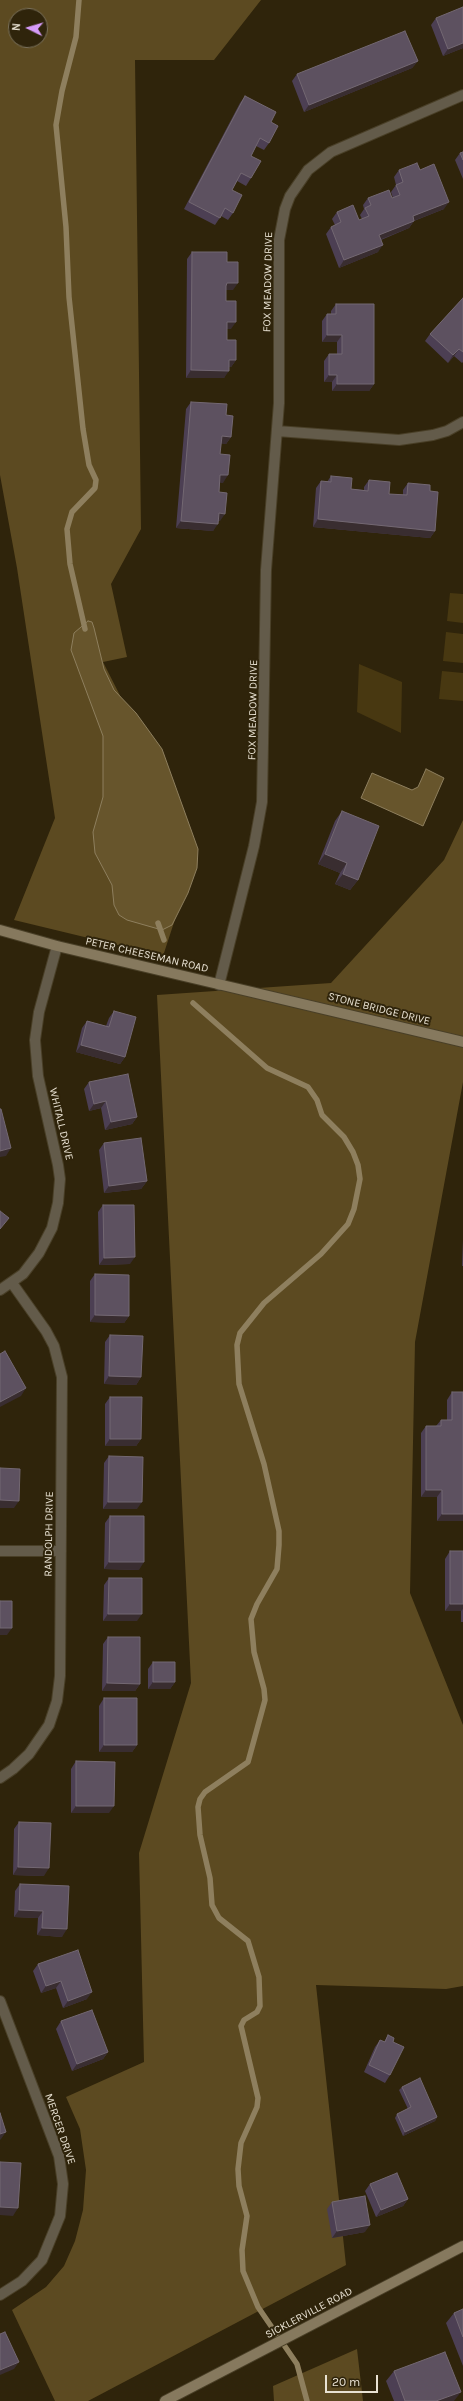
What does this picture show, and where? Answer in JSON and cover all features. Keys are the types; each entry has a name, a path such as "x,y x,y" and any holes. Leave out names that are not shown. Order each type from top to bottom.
{"street":[{"name":"FOX MEADOW DRIVE","path":"219,985 254,846 262,802 266,570 277,431 279,240 285,209 290,196 308,170 331,152 463,95"},
{"path":"277,431 399,440 433,435 446,431 463,422"},
{"name":"PETER CHEESEMAN ROAD","path":"0,930 57,946 219,985 290,999"},
{"name":"WHITALL DRIVE","path":"0,1290 12,1283 32,1264 45,1242 55,1217 60,1191 56,1153 38,1076 34,1040 39,1012 57,946"},
{"name":"STONE BRIDGE DRIVE","path":"290,999 463,1042"},
{"name":"RANDOLPH DRIVE","path":"0,1778 13,1770 29,1754 49,1725 54,1714 60,1676 62,1377 54,1346 46,1331 12,1283"},
{"path":"0,1550 61,1551"},
{"name":"MERCER DRIVE","path":"0,2001 59,2156 63,2184 60,2216 42,2260 22,2281 0,2295"},
{"name":"SICKLERVILLE ROAD","path":"165,2401 463,2246"}],"shaded area":[{"path":"0,0 261,0 214,60 135,60 141,529 111,584 127,657 103,662 198,849 163,956 14,920 55,818 17,568 0,475"},
{"path":"450,593 463,594 463,623 447,621"},
{"path":"88,621 92,622 104,669 114,690 136,713 162,749 198,849 197,868 188,893 172,925 162,930 127,920 119,915 114,905 112,885 95,853 93,832 103,797 103,736 71,650 74,633"},
{"path":"446,632 463,634 463,663 443,661"},
{"path":"359,664 402,682 401,733 357,712"},
{"path":"442,671 463,673 463,701 439,699"},
{"path":"426,769 444,778 423,826 361,798 372,773 412,790 418,787"},
{"path":"463,820 463,1082 415,1342 410,1593 463,1725 463,1986 446,1989 316,1985 346,2265 88,2401 55,2401 12,2310 46,2287 64,2266 75,2241 83,2210 86,2170 80,2129 66,2097 144,2062 139,1853 191,1683 157,995 331,983 444,860"},
{"path":"357,2349 363,2401 274,2401 273,2386"}],"building":[{"path":"463,7 463,43 448,49 436,18"},
{"path":"405,31 418,61 309,105 297,74"},
{"path":"245,96 276,112 271,122 278,126 269,143 260,138 251,156 261,161 251,178 241,173 232,190 242,195 233,213 225,208 220,218 189,202"},
{"path":"463,152 463,160 460,153"},
{"path":"417,163 420,170 434,164 449,202 413,216 414,221 379,235 383,245 344,260 331,227 341,222 337,212 353,205 359,220 369,216 365,208 371,205 368,198 389,190 392,198 400,195 396,185 403,182 399,170"},
{"path":"192,252 227,252 227,262 238,262 238,283 227,283 226,286 226,301 236,301 236,322 227,322 227,340 236,340 236,360 229,360 229,371 191,370"},
{"path":"463,298 463,352 459,349 453,355 430,334"},
{"path":"336,304 374,304 374,384 337,384 337,375 329,375 329,354 342,354 342,335 327,335 327,314 336,314"},
{"path":"191,402 227,404 226,415 233,416 231,437 222,436 220,454 230,455 228,475 220,475 219,492 227,493 225,514 219,513 218,524 181,521"},
{"path":"331,476 352,478 351,489 368,491 369,480 390,482 389,494 407,495 408,483 430,485 430,491 438,492 435,531 318,519 321,481 331,482"},
{"path":"342,811 379,826 358,880 343,874 347,863 325,854"},
{"path":"114,1011 136,1017 125,1057 81,1045 87,1021 109,1027"},
{"path":"128,1074 137,1117 111,1122 106,1101 94,1104 89,1082"},
{"path":"0,1109 11,1148 0,1151"},
{"path":"141,1138 147,1181 109,1186 104,1143"},
{"path":"103,1205 134,1205 135,1257 104,1258"},
{"path":"0,1211 9,1218 0,1229"},
{"path":"95,1274 129,1275 129,1316 95,1315"},
{"path":"110,1335 143,1336 141,1377 109,1376"},
{"path":"5,1351 26,1388 0,1402 0,1354"},
{"path":"452,1392 463,1392 463,1514 442,1514 442,1490 426,1490 426,1426 441,1426 441,1420 452,1420"},
{"path":"110,1397 142,1397 141,1439 110,1439"},
{"path":"109,1456 143,1457 142,1502 108,1502"},
{"path":"0,1468 20,1469 19,1501 0,1500"},
{"path":"110,1516 144,1516 144,1562 109,1562"},
{"path":"450,1551 463,1551 463,1604 450,1604"},
{"path":"109,1578 142,1578 142,1614 108,1614"},
{"path":"0,1601 12,1601 12,1628 0,1628"},
{"path":"108,1637 140,1637 140,1684 107,1683"},
{"path":"153,1662 175,1662 175,1682 153,1682"},
{"path":"104,1698 137,1698 137,1745 104,1745"},
{"path":"76,1761 115,1762 114,1806 76,1806"},
{"path":"19,1822 51,1823 49,1868 18,1867"},
{"path":"20,1884 69,1886 67,1929 42,1928 43,1911 19,1910"},
{"path":"78,1950 92,1992 68,2001 61,1981 46,1986 38,1964"},
{"path":"92,2010 108,2052 77,2064 61,2021"},
{"path":"388,2035 394,2038 393,2042 404,2047 390,2075 369,2065 380,2040 385,2042"},
{"path":"420,2078 437,2117 405,2132 397,2114 411,2107 402,2087"},
{"path":"0,2113 6,2132 0,2134"},
{"path":"0,2162 21,2163 18,2208 0,2207"},
{"path":"397,2173 408,2199 381,2210 370,2184"},
{"path":"365,2196 370,2225 337,2231 332,2202"},
{"path":"463,2309 463,2337 454,2313"},
{"path":"5,2332 19,2362 0,2370 0,2334"},
{"path":"445,2352 461,2392 436,2401 405,2401 394,2371"}],"waterway":[{"path":"79,0 76,37 62,91 56,125 66,227 69,297 83,429 89,465 96,480 95,488 72,512 67,529 70,564 85,629"},
{"path":"158,923 164,940"},
{"path":"193,1003 267,1068 308,1087 317,1100 322,1115 344,1137 353,1152 358,1165 360,1179 354,1209 348,1224 321,1254 264,1303 240,1333 237,1345 239,1384 264,1464 279,1531 277,1569 257,1604 251,1619 254,1652 264,1689 265,1700 248,1762 205,1792 200,1799 198,1807 200,1835 210,1878 212,1905 219,1918 248,1941 259,1977 260,2006 257,2012 244,2020 241,2026 258,2098 257,2107 241,2143 238,2169 239,2186 247,2216 242,2250 243,2271 258,2307 297,2364 307,2401"}]}
